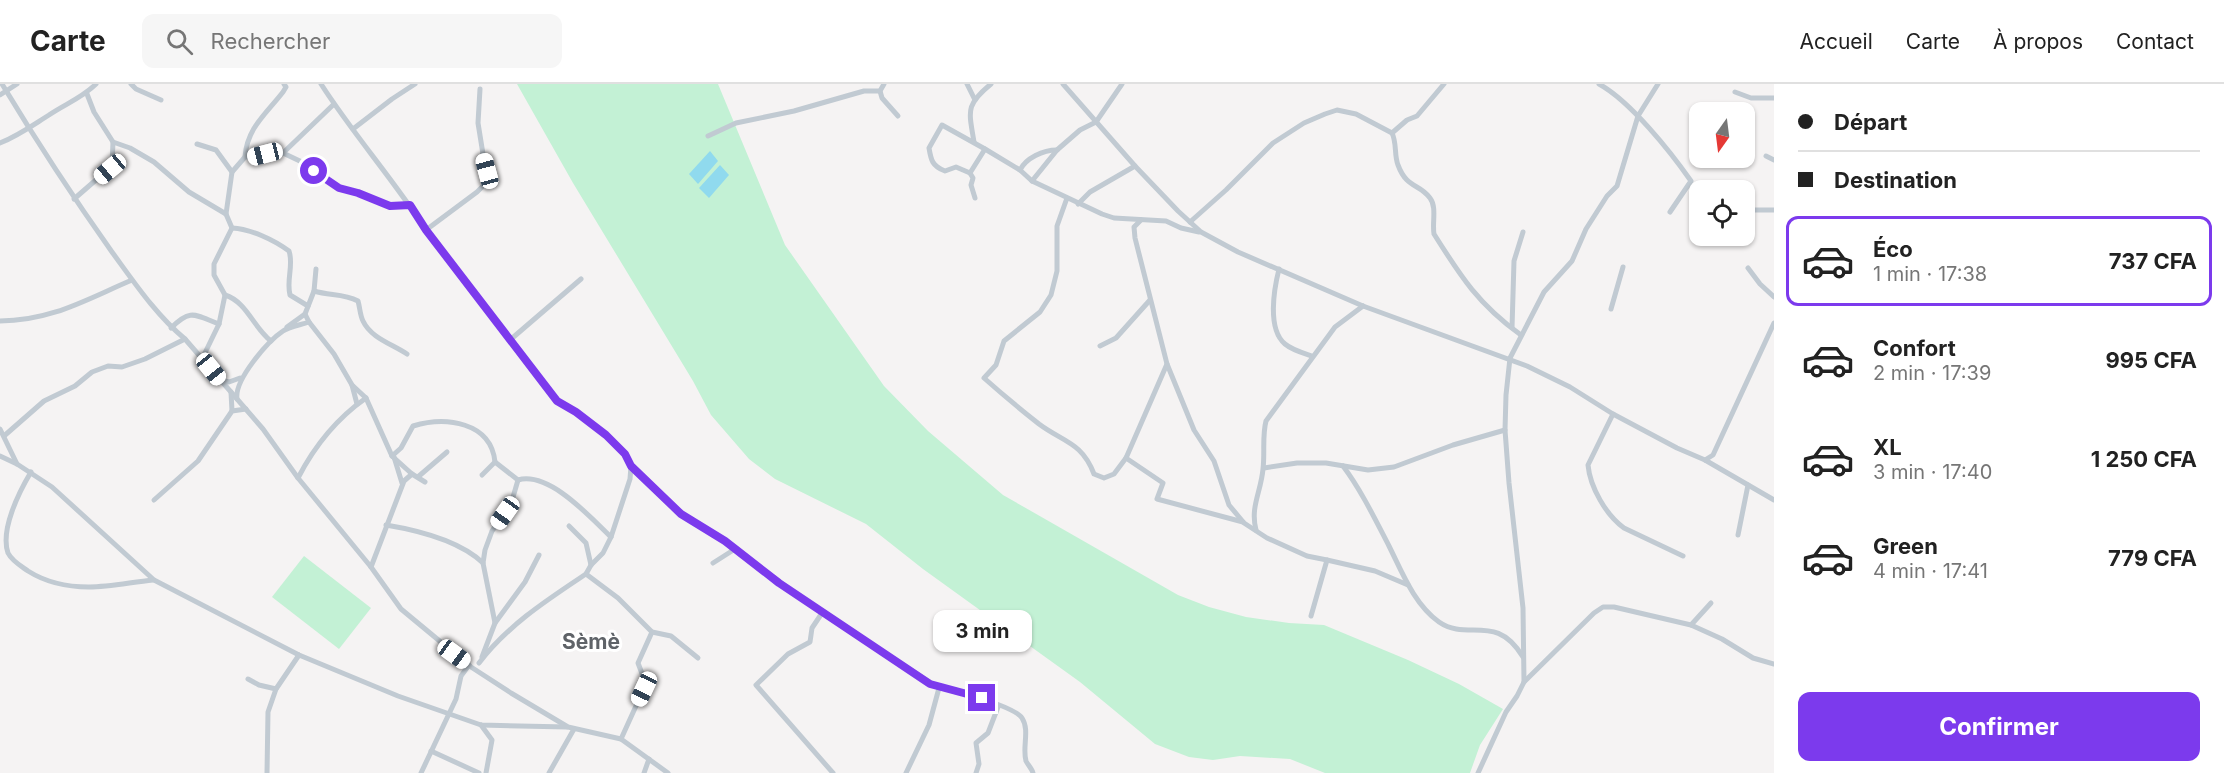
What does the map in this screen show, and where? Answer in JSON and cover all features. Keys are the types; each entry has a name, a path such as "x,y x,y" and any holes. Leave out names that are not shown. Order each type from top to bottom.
{"street":[{"path":"2,84 74,199 132,280 171,328 185,339 246,409 298,478 371,567 401,609 470,666 568,727 621,739 668,773"},
{"path":"0,95 17,84"},
{"path":"0,143 14,137 96,84"},
{"path":"131,84 161,100"},
{"path":"202,359 219,324 225,295 213,272 214,264 232,228 226,214 232,172 245,157 248,138 283,92 286,87 284,84"},
{"path":"321,84 426,230 557,401 606,435 625,454 631,466 681,514 735,549 822,613 930,684 982,698 998,707 1016,711 1026,726 1026,760 1033,773"},
{"path":"353,129 415,84"},
{"path":"860,84 864,91"},
{"path":"884,84 880,91 882,98 898,116"},
{"path":"967,84 975,100"},
{"path":"974,142 971,105 991,84"},
{"path":"1032,181 1057,150 1080,130 1096,122 1122,84"},
{"path":"1392,133 1407,120 1417,116 1444,84"},
{"path":"1599,84 1638,116 1691,180 1670,212"},
{"path":"1524,682 1523,608 1505,430 1510,358 1544,292 1572,261 1586,229 1617,186 1638,116 1658,84"},
{"path":"1062,85 1135,166 1201,232"},
{"path":"74,199 111,168 113,142 99,120 88,89"},
{"path":"426,230 477,192 487,179 478,123 480,89"},
{"path":"708,136 736,123 794,111 864,91 880,91"},
{"path":"1735,92 1751,98 1774,98"},
{"path":"283,153 334,104"},
{"path":"1190,222 1273,143 1297,127 1325,114 1337,110 1356,114 1392,133"},
{"path":"975,198 971,185 973,178 970,173 956,167 945,171 935,167 932,163 928,150 942,125 1020,170 1032,181 1078,204 1114,218 1166,221 1181,228 1201,232 1278,269 1364,306 1510,358 1570,387 1612,414 1705,460 1774,500"},
{"path":"1392,133 1397,164 1406,181 1431,198 1434,206 1434,234 1462,278 1490,311 1521,335"},
{"path":"113,142 130,148 154,162 189,192 226,214"},
{"path":"197,144 216,150 232,172"},
{"path":"970,173 986,149"},
{"path":"1020,170 1027,160 1045,151 1057,150"},
{"path":"245,157 283,153 304,163 339,188 390,206 410,205"},
{"path":"1766,156 1774,160"},
{"path":"1078,204 1090,192 1135,166"},
{"path":"1067,198 1057,226 1057,271 1051,295 1040,312 1004,341 996,365 984,378 1040,424 1070,442 1091,463 1097,477 1110,476 1119,469 1126,458 1167,363"},
{"path":"1755,210 1774,210"},
{"path":"1142,220 1134,227 1135,238 1167,363 1194,430 1214,461 1229,505 1244,523"},
{"path":"232,228 239,228 270,240 289,251 291,258 290,295 308,306"},
{"path":"1512,328 1514,261 1523,232"},
{"path":"1611,309 1623,267"},
{"path":"1748,268 1774,297"},
{"path":"237,399 236,391 242,377 271,341 305,314 315,291 316,269"},
{"path":"1278,269 1272,296 1278,334 1284,344 1312,356"},
{"path":"510,340 581,279"},
{"path":"0,321 20,320 61,311 87,302 132,280"},
{"path":"315,291 329,295 342,294 358,301 362,318 368,328 407,354"},
{"path":"225,295 239,301 264,336 271,341"},
{"path":"1100,346 1116,338 1150,300"},
{"path":"1257,530 1253,517 1264,468 1266,421 1335,327 1364,306"},
{"path":"171,328 183,316 189,314 219,324"},
{"path":"305,314 334,354 352,385 357,404"},
{"path":"285,329 309,322"},
{"path":"1705,460 1713,455 1774,323"},
{"path":"4,436 44,401 75,386 92,372 108,366 122,367 145,359 185,339"},
{"path":"220,380 229,382 242,377"},
{"path":"352,385 366,398 393,456 402,485"},
{"path":"154,500 198,461 232,411 231,392"},
{"path":"298,478 320,442 357,404 366,398"},
{"path":"232,411 246,409"},
{"path":"1612,414 1588,465 1599,495 1616,522 1641,537 1683,556"},
{"path":"393,456 401,448 413,426 455,422 474,428 492,449 495,462 518,480 538,481 557,490 611,537"},
{"path":"0,429 18,464"},
{"path":"1264,468 1326,463 1368,470 1394,467 1505,430"},
{"path":"419,476 447,452"},
{"path":"0,456 31,472 66,499 154,580 299,655 356,680 481,725 568,727"},
{"path":"393,456 412,474 419,476 425,482"},
{"path":"1126,458 1163,483 1157,499 1244,523 1267,538 1307,556 1375,571 1408,586"},
{"path":"482,475 495,462"},
{"path":"421,773 456,699 461,676 470,666 479,663 515,624 586,574 603,553 611,537 630,479 631,466"},
{"path":"1343,466 1386,539 1408,586 1430,615 1441,623 1457,628 1487,629 1503,635 1516,646 1523,658"},
{"path":"8,554 4,537 7,519 31,472"},
{"path":"371,567 402,485 412,474"},
{"path":"495,623 483,563 489,538 511,504 518,480"},
{"path":"1738,535 1748,485"},
{"path":"386,525 429,535 467,551 483,563"},
{"path":"569,526 586,543 591,565"},
{"path":"713,563 735,549"},
{"path":"0,551 8,554 18,564 38,577 61,585 91,587 154,580"},
{"path":"479,663 495,623 525,582 539,555"},
{"path":"1311,616 1327,560"},
{"path":"586,574 618,598 652,632 671,636 698,658"},
{"path":"1691,625 1711,603"},
{"path":"1478,773 1506,712 1524,682 1594,613 1603,607 1614,607 1691,625 1722,639 1738,651 1774,664"},
{"path":"822,613 812,628 810,642 788,654 756,685 833,773"},
{"path":"621,739 646,684 638,663 652,632"},
{"path":"267,773 268,712 276,689 299,655"},
{"path":"249,679 259,685 276,689"},
{"path":"906,773 929,725 939,688"},
{"path":"976,773 979,764 976,743 988,732 998,707"},
{"path":"481,725 492,740"},
{"path":"486,773 492,740 499,727"},
{"path":"549,773 574,729"},
{"path":"431,751 479,773"},
{"path":"644,773 649,759"}],"green space":[{"path":"517,84 718,84 785,245 884,386 928,431 1003,495 1178,595 1209,607 1246,617 1324,625 1408,660 1459,684 1503,709 1480,745 1470,773 1325,773 1290,759 1240,756 1213,760 1189,757 1155,744 1080,682 923,569 866,524 775,479 749,459 711,415"},
{"path":"304,556 371,608 339,649 272,597"}],"water":[{"path":"710,151 718,161 698,184 689,174"},
{"path":"720,165 729,175 709,198 699,188"}],"district":[{"name":"Sèmè","path":"591,641"}],"route":[{"path":"314,171 339,188 390,206 410,205 426,230 557,401 576,412 618,445 631,466 681,514 725,541 802,600 850,629 930,684 982,698"}]}
